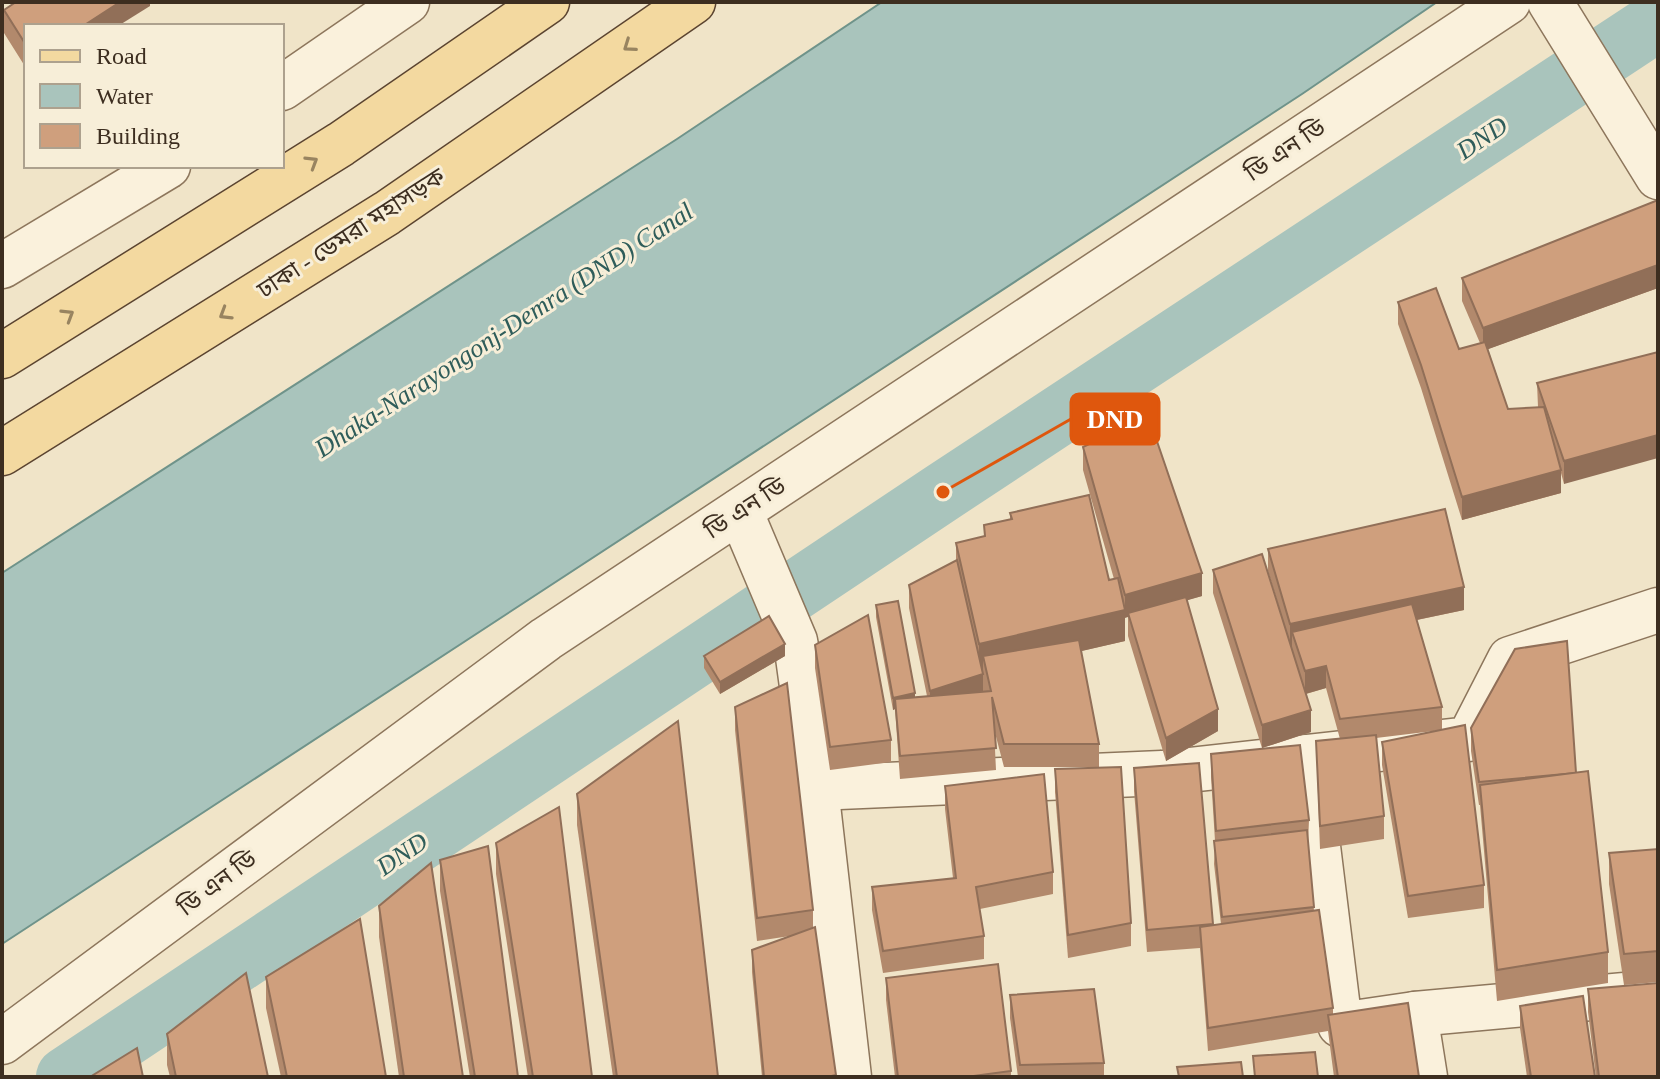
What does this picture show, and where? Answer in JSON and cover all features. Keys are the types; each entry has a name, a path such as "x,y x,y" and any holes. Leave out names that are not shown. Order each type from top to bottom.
{"main road":[{"path":"2,356 341,144 547,2"},
{"name":"ঢাকা - ডেমরা মহাসড়ক","path":"2,453 387,213 693,2"}],"street":[{"path":"284,87 407,2"},
{"name":"ডি এন ডি","path":"2,1042 546,639 1508,2"},
{"path":"1550,2 1658,177"},
{"path":"2,266 165,168"},
{"path":"740,511 795,641 816,788 849,1077"},
{"path":"816,788 1162,773 1469,739 1510,659 1658,610"},
{"path":"1307,757 1340,1025 1415,1014 1658,992"},
{"path":"1415,1014 1425,1077"}],"water":[{"name":"Dhaka-Narayongonj-Demra (DND) Canal","path":"882,2 1437,2 1302,94 2,944 2,573 677,139"}],"building":[{"path":"16,2 120,2 86,24 24,24 24,42 4,10"},
{"path":"1658,200 1658,265 1483,328 1462,278"},
{"path":"1436,288 1459,349 1485,342 1508,409 1544,407 1561,470 1462,497 1398,302"},
{"path":"1658,352 1658,435 1564,461 1537,383"},
{"path":"1148,415 1202,573 1125,595 1083,447"},
{"path":"1089,495 1109,580 1118,578 1125,610 979,644 956,543 985,536 984,525 1012,519 1010,513"},
{"path":"1445,509 1464,587 1290,624 1268,549"},
{"path":"1262,554 1311,710 1262,725 1213,570"},
{"path":"957,560 983,674 930,691 909,585"},
{"path":"1186,597 1218,709 1166,738 1128,613"},
{"path":"898,601 915,693 893,698 876,605"},
{"path":"1412,604 1442,707 1340,719 1326,666 1305,671 1292,632"},
{"path":"868,615 891,740 830,747 815,645"},
{"path":"769,616 785,644 720,682 704,656"},
{"path":"1079,640 1099,744 1004,744 992,697 996,748 900,756 895,699 991,691 983,656"},
{"path":"1567,641 1576,773 1479,782 1471,728 1515,649"},
{"path":"787,683 813,910 757,918 735,707"},
{"path":"678,721 718,1077 617,1077 577,794"},
{"path":"1465,725 1484,885 1408,896 1382,742"},
{"path":"1376,735 1384,816 1320,826 1316,741"},
{"path":"1300,745 1309,820 1216,831 1211,754"},
{"path":"1199,763 1213,924 1147,930 1134,768"},
{"path":"1121,767 1131,923 1068,935 1055,769"},
{"path":"1588,771 1608,952 1497,970 1480,785"},
{"path":"1044,774 1053,872 976,887 984,936 883,951 872,887 956,878 945,786"},
{"path":"559,807 592,1077 533,1077 496,843"},
{"path":"1307,830 1314,907 1222,917 1214,841"},
{"path":"488,846 518,1077 475,1077 440,860"},
{"path":"1658,849 1658,951 1624,954 1609,853"},
{"path":"431,863 463,1077 404,1077 379,906"},
{"path":"1319,910 1333,1008 1208,1028 1200,927"},
{"path":"360,919 386,1077 287,1077 266,977"},
{"path":"815,927 836,1075 764,1077 752,950"},
{"path":"998,964 1011,1071 966,1077 898,1077 886,978"},
{"path":"246,973 268,1077 176,1077 167,1034"},
{"path":"1658,983 1658,1077 1599,1077 1588,989"},
{"path":"1094,989 1104,1063 1020,1065 1010,995"},
{"path":"1583,996 1595,1077 1531,1077 1520,1006"},
{"path":"1408,1003 1419,1077 1338,1077 1328,1015"},
{"path":"137,1048 143,1077 90,1077"},
{"path":"1315,1052 1318,1077 1255,1077 1253,1056"},
{"path":"1241,1062 1243,1077 1179,1077 1177,1067"}],"waterway":[{"name":"DND","path":"66,1077 943,492 1658,21"}],"place":[{"name":"DND","path":"943,492"}]}
